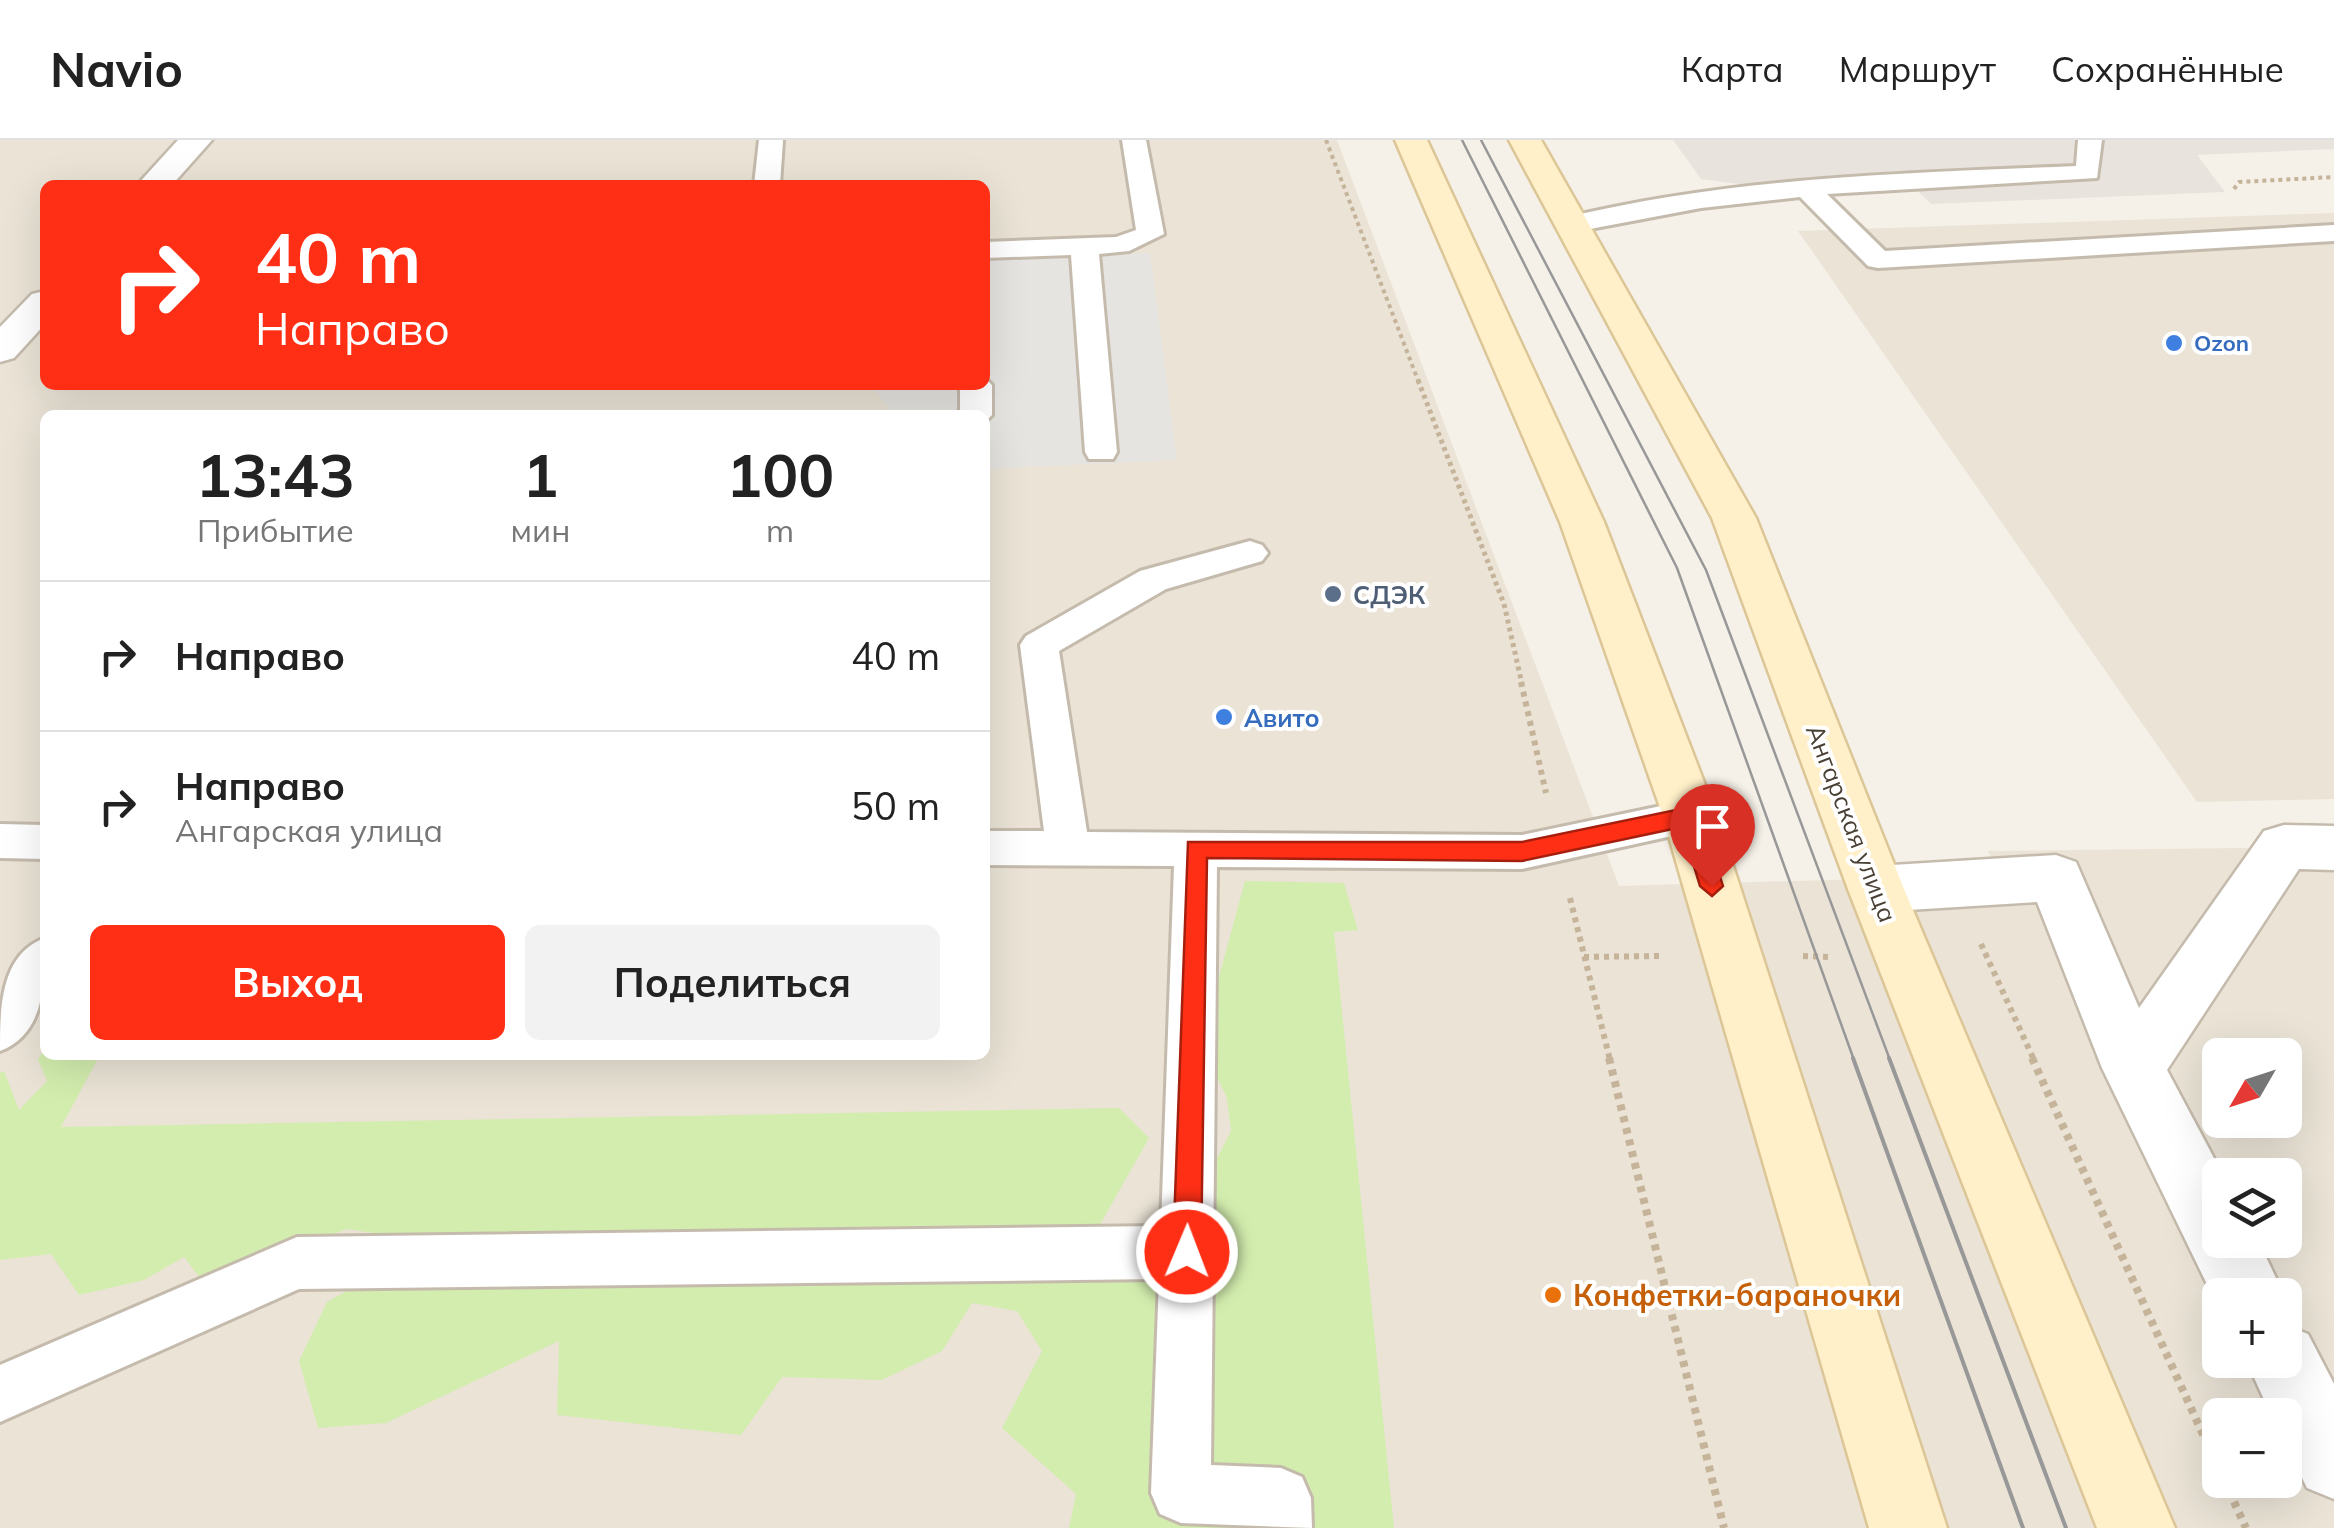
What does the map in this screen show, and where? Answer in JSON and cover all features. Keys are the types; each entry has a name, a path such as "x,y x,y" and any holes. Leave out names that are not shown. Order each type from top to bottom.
{"main road":[{"path":"1411,140 1582,522 1690,816 1908,1528"},
{"name":"Ангарская улица","path":"1525,140 1734,518 1876,888 2136,1528"}],"street":[{"path":"159,180 196,140"},
{"path":"0,350 40,307"},
{"path":"2133,1068 2284,847 2334,848"},
{"path":"1876,888 2056,878 2133,1068 2202,1204"},
{"path":"2291,1378 2334,1461"}],"lane":[{"path":"767,180 771,140"},
{"path":"990,250 1120,244 1150,234 1134,140"},
{"path":"1574,224 1625,212 1808,190 2088,172 2090,140"},
{"path":"1808,190 1878,260 2334,233"},
{"path":"1084,246 1101,452"},
{"path":"1068,849 1039,646 1153,580 1250,553"},
{"path":"990,848 1522,852 1690,816"},
{"path":"0,841 40,842"},
{"path":"1196,849 1181,1493 1282,1498 1282,1528"},
{"path":"0,1030 40,965"},
{"path":"0,1394 297,1262 1187,1252"}],"path":[{"path":"2232,1498 2246,1528"}],"shaded area":[{"path":"0,140 1337,140 1619,886 2000,875 1988,851 2334,847 2334,1528 0,1528"},
{"path":"1673,140 2334,140 2334,149 2197,155 2225,192 1931,204 1899,173 1746,185 1701,179"},
{"path":"2334,213 2334,799 2197,802 1798,231"},
{"path":"1150,253 1177,460 990,469 990,410 890,410 875,390 990,390 990,259"}],"green space":[{"path":"1245,881 1344,883 1358,930 1334,932 1394,1528 1069,1528 1076,1494 1002,1428 1042,1351 1017,1311 972,1303 942,1351 882,1380 782,1377 741,1435 557,1415 559,1341 386,1423 318,1428 299,1361 327,1302 433,1242 347,1229 203,1282 184,1257 144,1280 79,1295 51,1254 0,1260 0,1073 4,1071 19,1110 47,1081 38,1059 40,1056 40,1060 97,1060 61,1127 1119,1108 1149,1138 1093,1237 1196,1248 1197,1197 1231,1131 1227,1098 1201,1043"}],"tram line":[{"path":"1462,140 1677,568 1854,1060"},
{"path":"1481,140 1706,570 1890,1060"},
{"path":"1853,1058 2023,1528"},
{"path":"1889,1058 2066,1528"}],"place":[{"name":"Ozon","path":"2174,343"},
{"name":"СДЭК","path":"1333,594"},
{"name":"Авито","path":"1224,717"},
{"name":"Конфетки-бараночки","path":"1553,1295"}],"route":[{"path":"1187,1252 1196,849 1522,852 1690,816 1712,886"}]}
